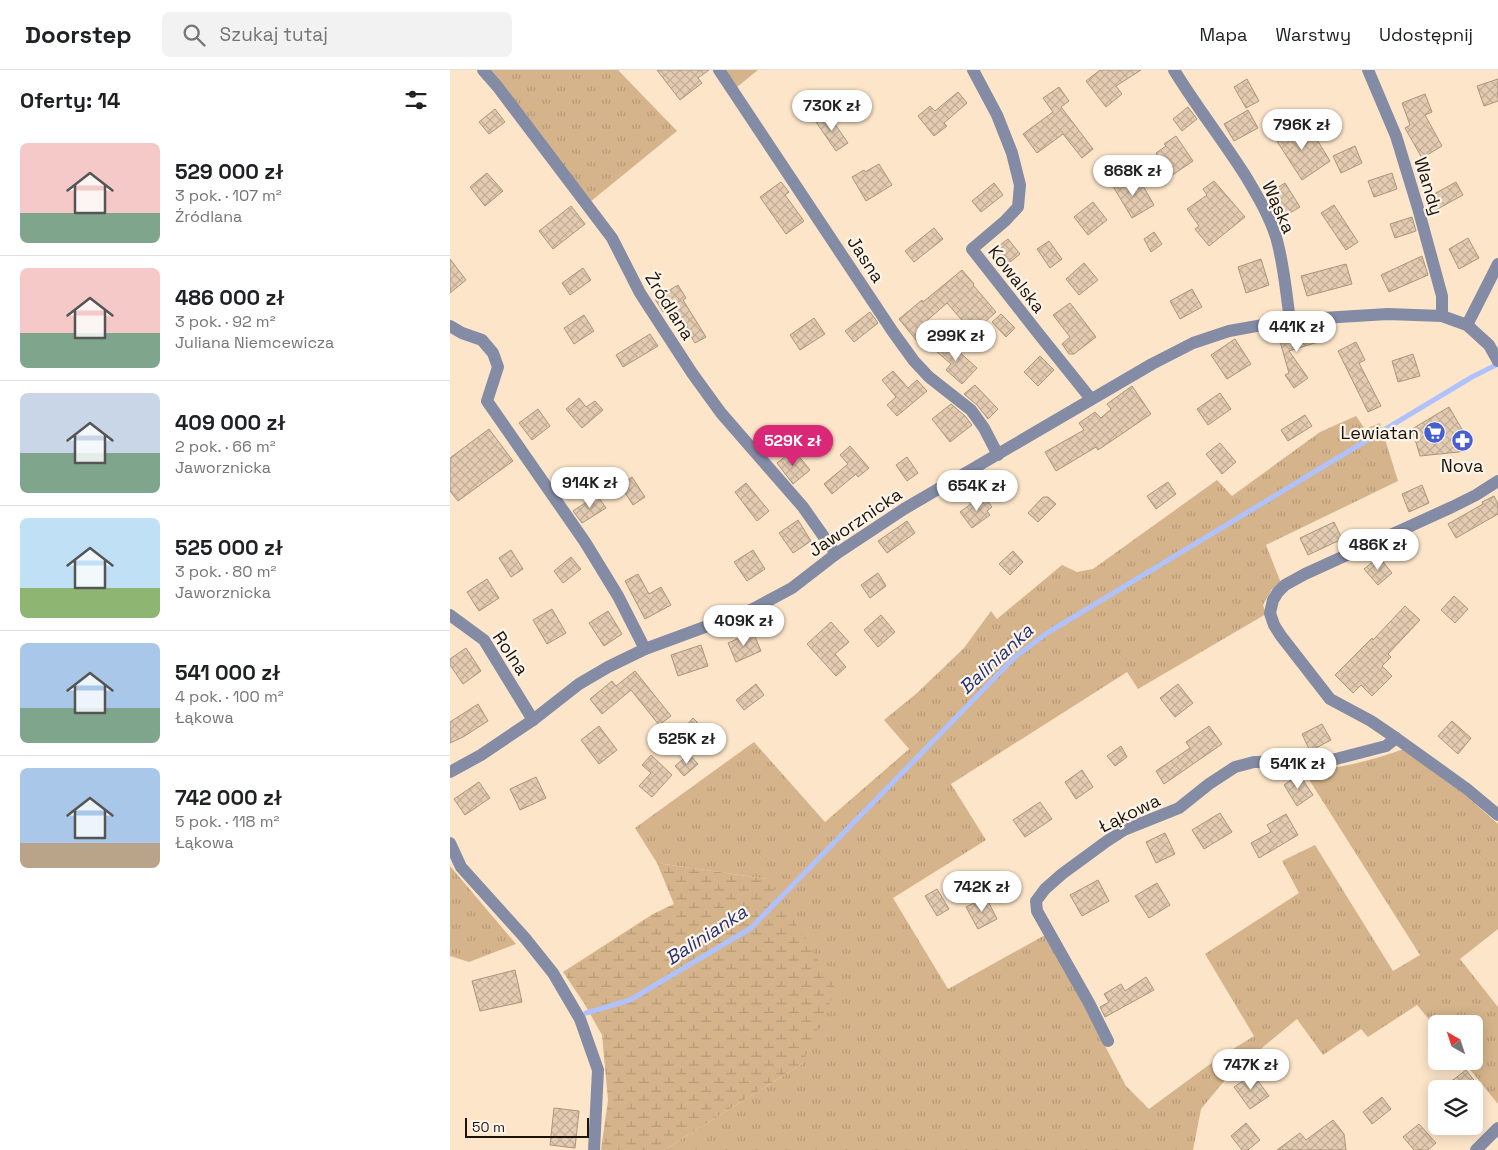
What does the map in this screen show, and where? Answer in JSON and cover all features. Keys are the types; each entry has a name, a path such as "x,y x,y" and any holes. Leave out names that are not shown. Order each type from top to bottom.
{"street":[{"name":"Źródlana","path":"483,70 612,238 640,293 692,373 721,413 803,507 836,554"},
{"name":"Jasna","path":"719,70 914,361 929,377 971,410 984,428 998,455"},
{"name":"Kowalska","path":"973,70 998,115 1012,153 1020,185 1018,207 1005,221 972,249 1092,399"},
{"name":"Wąska","path":"1174,70 1228,149 1265,211 1280,254 1290,320"},
{"name":"Wandy","path":"1368,70 1396,136 1418,208 1442,296 1442,316"},
{"path":"1498,264 1467,325 1488,345 1498,360"},
{"name":"Jaworznicka","path":"450,772 481,755 533,720 579,684 608,667 645,649 751,610 792,588 836,554 904,509 1152,364 1193,343 1229,330 1290,320 1388,314 1442,316 1467,325"},
{"path":"450,326 462,333 482,340 493,353 498,367 487,401 585,542 618,596 645,649"},
{"path":"1498,481 1452,507 1305,574 1278,592 1273,600 1270,613 1274,625 1330,699 1372,721 1467,789 1498,815"},
{"name":"Rolna","path":"450,615 484,640 533,720"},
{"name":"Łąkowa","path":"1108,1041 1089,1002 1037,911 1036,901 1045,889 1106,841 1124,830 1179,808 1209,784 1236,767 1254,762 1328,761 1386,746 1396,738"},
{"path":"450,843 461,867 525,938 553,973 578,1014 598,1070 594,1150"},
{"path":"1476,1150 1498,1128"}],"green space":[{"path":"488,70 618,70 677,131 590,202"},
{"path":"725,70 758,70 737,87"},
{"path":"1356,416 1365,429 1380,423 1398,481 1266,545 1281,583 1272,589 1263,605 1266,614 1138,689 1127,672 951,784 986,840 893,898 948,989 1045,935 1126,1086 1149,1109 1217,1059 1254,1036 1205,954 1299,893 1282,861 1315,845 1393,971 1420,955 1303,770 1355,764 1404,749 1464,794 1498,824 1498,929 1460,959 1498,1007 1498,1104 1483,1086 1483,1080 1478,1080 1470,1070 1483,1070 1483,1015 1428,1015 1428,1018 1417,1005 1368,1037 1361,1029 1323,1055 1297,1019 1230,1074 1201,1109 1193,1150 664,1150 802,1064 768,879 657,863 635,828 754,742 825,822 909,749 884,720 917,693 964,648 991,611 997,619 1062,565 1077,572 1093,569 1217,480 1232,496 1320,432"},
{"path":"657,863 768,879 836,989 802,1064 664,1150 601,1150 608,1100 602,1035 584,1003 563,972 653,914 674,904"},
{"path":"450,866 516,944 469,962 450,956"}],"building":[{"path":"657,70 709,70 698,78 702,83 680,100"},
{"path":"1100,70 1141,70 1116,86 1122,94 1106,107 1086,81"},
{"path":"1247,79 1259,101 1246,108 1234,87"},
{"path":"1498,79 1498,101 1484,106 1477,86"},
{"path":"1059,87 1069,101 1061,107 1093,149 1082,158 1063,134 1037,153 1023,134 1053,112 1043,98"},
{"path":"958,92 967,103 944,123 947,126 934,136 918,116 930,106 935,111"},
{"path":"1425,94 1432,112 1425,115 1442,146 1422,158 1405,128 1410,125 1402,103"},
{"path":"1188,107 1197,119 1182,131 1173,119"},
{"path":"495,109 505,122 489,134 479,122"},
{"path":"1248,110 1258,128 1234,141 1224,124"},
{"path":"828,114 848,143 836,151 816,122"},
{"path":"1284,124 1293,138 1310,128 1330,161 1302,180 1271,132"},
{"path":"1176,136 1193,161 1171,176 1156,153 1166,146 1164,144"},
{"path":"1355,146 1362,163 1341,173 1333,156"},
{"path":"879,164 892,185 866,201 852,177"},
{"path":"487,173 503,191 485,206 470,187"},
{"path":"1392,173 1397,189 1374,197 1368,181"},
{"path":"1123,176 1131,190 1142,184 1154,205 1132,218 1111,183"},
{"path":"1214,181 1245,217 1209,246 1195,229 1199,226 1187,209 1207,195 1203,189"},
{"path":"781,182 789,192 785,195 804,221 786,234 760,197"},
{"path":"1456,182 1463,195 1432,212 1425,199"},
{"path":"994,183 1003,195 981,212 972,201"},
{"path":"1285,183 1300,207 1280,219 1266,195"},
{"path":"1093,202 1107,220 1088,235 1074,217"},
{"path":"1334,205 1358,242 1346,250 1321,213"},
{"path":"571,206 585,224 553,249 539,231"},
{"path":"1412,217 1416,231 1395,238 1390,224"},
{"path":"934,228 943,239 914,262 905,251"},
{"path":"1154,232 1162,244 1151,252 1144,239"},
{"path":"1468,238 1479,258 1459,269 1449,249"},
{"path":"1008,239 1020,254 1004,267 991,252"},
{"path":"1049,241 1062,259 1050,268 1037,249"},
{"path":"1422,256 1428,275 1389,292 1381,275"},
{"path":"450,259 466,280 450,293"},
{"path":"1261,259 1269,285 1246,293 1238,267"},
{"path":"1084,263 1098,280 1079,295 1066,279"},
{"path":"1346,264 1352,284 1307,296 1301,276"},
{"path":"583,268 591,280 570,295 562,283"},
{"path":"962,270 996,312 973,333 947,303 923,324 933,336 921,346 899,319"},
{"path":"678,285 686,298 683,300 706,337 695,343 672,306 663,312 655,299"},
{"path":"1192,289 1202,307 1180,319 1170,301"},
{"path":"1070,303 1096,337 1074,354 1069,354 1062,344 1070,337 1053,315"},
{"path":"870,312 878,323 854,342 845,331"},
{"path":"1001,314 1015,328 1006,337 992,322"},
{"path":"584,315 594,331 574,344 564,328"},
{"path":"814,318 825,334 800,350 790,335"},
{"path":"1314,327 1318,342 1289,351 1308,378 1294,388 1285,375 1289,373 1279,338"},
{"path":"650,334 658,346 623,367 616,355"},
{"path":"1235,339 1251,364 1227,379 1211,355"},
{"path":"946,340 977,368 962,384 946,370 951,364 936,351"},
{"path":"1356,342 1365,360 1359,363 1381,406 1368,412 1338,351"},
{"path":"1413,354 1420,376 1398,382 1392,361"},
{"path":"1040,356 1054,370 1038,386 1024,372"},
{"path":"893,371 908,388 917,380 927,391 897,416 887,405 896,397 882,380"},
{"path":"975,385 998,409 988,419 977,405 964,394"},
{"path":"1132,386 1151,414 1098,450 1096,447 1056,471 1045,452 1084,430 1079,423 1095,412 1101,418 1111,409 1107,404"},
{"path":"1220,393 1231,409 1208,425 1197,409"},
{"path":"579,398 586,407 595,401 603,410 582,428 566,409"},
{"path":"951,404 972,425 950,442 932,419"},
{"name":"Lewiatan","path":"1449,407 1471,445 1459,452 1420,456 1412,429"},
{"path":"538,409 550,426 532,440 519,423"},
{"path":"1305,415 1312,426 1288,441 1281,430"},
{"path":"489,429 513,461 458,501 450,491 450,458"},
{"path":"1220,443 1236,462 1222,474 1206,454"},
{"path":"850,446 869,468 858,477 856,474 832,494 824,484 848,464 840,455"},
{"path":"794,450 810,470 793,484 777,463"},
{"path":"907,457 918,473 907,481 896,465"},
{"path":"632,477 645,497 633,505 620,485"},
{"path":"1168,482 1176,494 1156,509 1147,496"},
{"path":"746,483 769,511 757,521 735,492"},
{"path":"1422,485 1429,503 1409,512 1402,494"},
{"path":"597,495 606,508 582,523 573,511"},
{"path":"983,495 992,507 987,511 990,515 972,528 960,512"},
{"path":"1494,496 1498,504 1498,514 1456,538 1448,524"},
{"path":"1043,497 1048,497 1056,504 1038,522 1028,513"},
{"path":"798,520 811,541 793,553 779,533"},
{"path":"907,521 915,533 887,553 878,541"},
{"path":"1334,522 1342,539 1308,555 1300,538"},
{"path":"511,550 523,569 511,577 499,558"},
{"path":"753,550 765,569 747,581 734,562"},
{"path":"1013,551 1023,562 1010,575 999,564"},
{"path":"571,557 581,569 563,583 554,571"},
{"path":"1379,557 1392,573 1378,585 1364,569"},
{"path":"878,573 886,586 870,598 861,585"},
{"path":"638,574 649,594 661,587 671,605 645,619 625,581"},
{"path":"487,579 499,598 479,611 467,592"},
{"path":"1454,596 1468,609 1455,623 1441,610"},
{"path":"1405,606 1420,620 1388,654 1391,657 1382,666 1392,676 1372,696 1361,685 1353,693 1335,675 1372,638 1373,640"},
{"path":"552,609 566,633 547,644 533,620"},
{"path":"608,611 622,634 604,646 589,623"},
{"path":"881,615 895,632 878,647 864,630"},
{"path":"831,622 849,642 835,654 846,667 836,676 807,644"},
{"path":"753,632 761,651 736,662 728,643"},
{"path":"701,645 708,666 678,676 671,655"},
{"path":"466,648 481,671 463,684 450,665 450,659"},
{"path":"635,671 671,716 659,725 631,690 602,714 590,699 612,681 616,686"},
{"path":"756,684 764,695 744,710 736,700"},
{"path":"1178,684 1193,703 1175,717 1160,698"},
{"path":"478,704 488,721 450,743 450,722"},
{"path":"693,718 702,727 689,742 680,733"},
{"path":"1452,721 1471,738 1458,754 1438,736"},
{"path":"1322,724 1331,740 1310,751 1302,734"},
{"path":"599,726 617,750 599,764 581,740"},
{"path":"1209,726 1222,744 1164,784 1156,771 1190,748 1186,742"},
{"path":"1121,746 1127,757 1115,766 1107,756"},
{"path":"689,754 698,764 684,776 675,766"},
{"path":"651,755 672,775 652,797 639,786 651,773 642,765"},
{"path":"1082,770 1093,787 1076,799 1065,782"},
{"path":"1299,774 1313,795 1297,806 1284,785"},
{"path":"536,777 546,798 520,810 510,789"},
{"path":"479,782 490,798 465,815 454,799"},
{"path":"1040,802 1052,819 1025,837 1013,820"},
{"path":"1220,813 1232,832 1204,849 1192,830"},
{"path":"1286,814 1298,835 1259,858 1251,843 1271,832 1267,825"},
{"path":"1165,833 1175,854 1156,863 1146,842"},
{"path":"1098,880 1109,901 1082,916 1070,895"},
{"path":"1157,883 1170,905 1149,918 1135,896"},
{"path":"937,889 949,909 937,916 925,896"},
{"path":"986,897 997,919 978,929 966,907"},
{"path":"515,970 522,1002 480,1011 472,981"},
{"path":"1146,977 1154,990 1105,1017 1100,1007 1109,1002 1104,994 1121,984 1125,991"},
{"path":"1466,1070 1474,1080 1453,1080"},
{"path":"1253,1074 1269,1096 1250,1109 1234,1087"},
{"path":"1382,1097 1391,1109 1372,1124 1363,1112"},
{"path":"554,1108 579,1111 575,1148 550,1145"},
{"path":"1333,1120 1344,1134 1346,1150 1277,1150 1300,1133 1306,1140"},
{"path":"1246,1123 1260,1140 1248,1150 1242,1150 1231,1136"},
{"path":"1419,1124 1436,1143 1428,1150 1414,1150 1403,1137"}],"waterway":[{"name":"Balinianka","path":"586,1013 630,1000 751,928 1014,658 1047,633 1472,377 1498,364"}],"place":[{"name":"Lewiatan","path":"1435,432"},
{"name":"Nova","path":"1462,440"}]}
